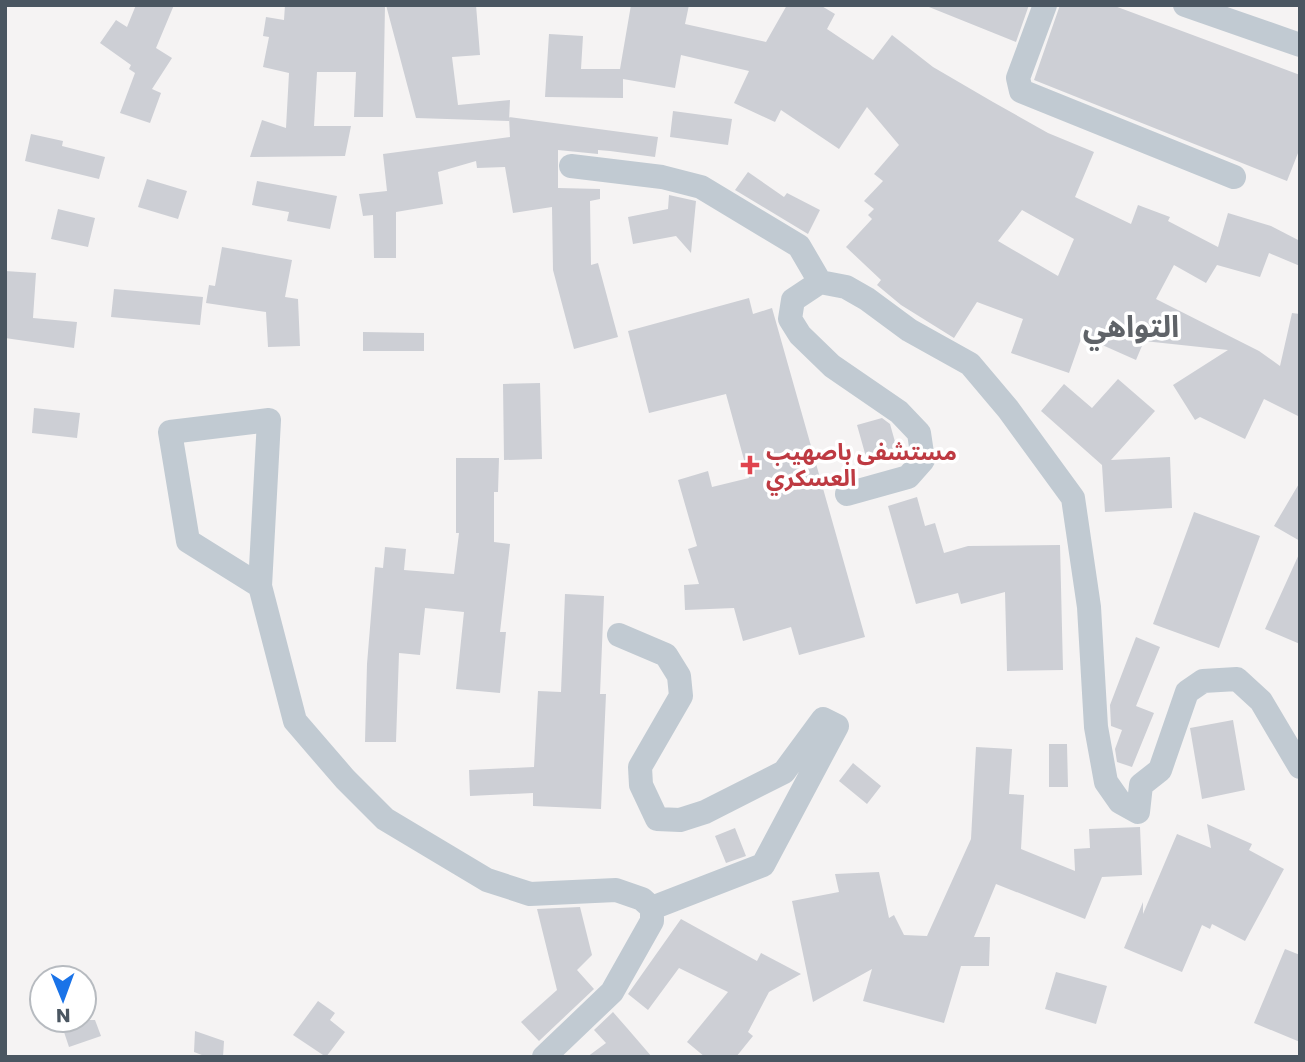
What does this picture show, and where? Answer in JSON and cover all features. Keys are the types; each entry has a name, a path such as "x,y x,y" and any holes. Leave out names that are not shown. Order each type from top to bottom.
{"street":[{"path":"1045,5 1018,78 1021,91 1234,177"},
{"path":"1185,5 1300,45"},
{"path":"571,166 662,177 701,187 799,246 820,282 856,293 909,330 970,364 1008,409 1073,498 1088,607 1096,727 1106,782 1120,802 1138,812 1141,786 1160,770 1187,692 1203,681 1237,679 1261,701 1300,767"},
{"path":"820,282 793,300 790,319 800,335 832,366 899,412 919,433 923,460 908,477 847,494"},
{"path":"260,586 188,541 170,432 269,420 260,586 295,721 345,779 385,819 487,880 512,889 530,894 616,890 642,899 652,908 652,921 612,992 544,1057"},
{"path":"619,635 666,655 679,676 681,696 639,767 641,785 657,819 680,820 705,812 784,772 823,719 837,726 763,865 652,908"}],"building":[{"path":"136,5 174,5 156,48 172,58 152,89 161,93 150,123 120,113 135,73 129,69 131,65 100,43 116,20 127,27"},
{"path":"285,5 385,5 383,117 354,117 356,72 317,72 314,126 351,126 345,156 250,157 262,120 286,128 289,73 263,67 269,37 263,36 266,17 284,20"},
{"path":"386,5 476,5 480,55 452,57 458,105 510,100 509,121 416,118"},
{"path":"631,5 689,5 685,24 766,42 787,5 820,5 835,14 827,29 873,60 892,35 933,67 993,102 1048,133 1094,152 1075,197 1131,224 1138,205 1170,217 1168,221 1218,247 1228,213 1271,226 1300,241 1300,266 1269,253 1260,277 1217,265 1206,283 1174,265 1156,299 1259,351 1280,366 1292,313 1300,314 1300,417 1264,399 1245,439 1200,417 1195,420 1173,385 1228,350 1144,341 1136,360 1082,336 1069,373 1011,353 1023,319 977,302 954,338 901,305 877,285 881,280 846,247 872,219 868,215 874,209 864,201 883,181 874,174 899,145 867,107 839,149 781,110 775,122 734,103 749,71 681,55 675,88 623,79 623,98 545,97 549,34 583,36 581,69 620,69","holes":["1022,210 1074,239 1058,276 998,241"]},
{"path":"924,5 1029,5 1016,42"},
{"path":"1060,5 1112,5 1300,75 1300,148 1287,181 1034,80"},
{"path":"673,111 732,119 728,145 670,137"},
{"path":"509,117 658,137 655,157 598,150 598,154 558,150 558,188 600,189 600,199 590,201 591,265 598,263 618,337 574,349 553,270 552,207 513,213 505,167 477,168 476,161 438,172 443,204 396,212 396,258 374,258 373,215 363,216 359,194 387,191 383,154 510,137"},
{"path":"31,134 63,141 62,146 105,157 99,179 25,161"},
{"path":"748,172 784,197 787,193 820,210 808,234 735,190"},
{"path":"147,179 187,191 178,219 138,207"},
{"path":"257,181 337,196 330,229 287,221 289,212 252,205"},
{"path":"669,195 696,201 691,253 676,236 633,244 628,217 668,209"},
{"path":"58,209 95,218 88,247 51,239"},
{"path":"222,247 292,260 285,297 298,299 300,346 268,347 266,312 206,303 209,285 215,286"},
{"path":"5,271 36,273 33,318 77,322 74,348 5,338"},
{"path":"114,289 203,297 200,325 111,317"},
{"path":"749,298 753,314 772,308 865,637 799,655 791,627 743,641 734,608 685,610 684,585 699,584 688,549 697,546 678,480 708,471 712,487 749,478 726,394 649,413 628,331"},
{"path":"363,332 424,333 424,351 363,351"},
{"path":"1118,379 1155,411 1111,460 1170,457 1172,508 1105,512 1102,465 1041,411 1064,384 1092,408"},
{"path":"540,383 542,459 504,460 503,384"},
{"path":"34,408 80,413 77,438 32,433"},
{"path":"882,418 890,424 899,456 868,464 857,425"},
{"path":"456,458 499,458 498,492 494,492 494,542 510,544 500,632 506,632 500,693 456,689 464,612 425,608 420,655 399,653 396,742 365,742 367,664 375,567 383,568 385,547 406,549 404,570 454,574 459,533 456,533"},
{"path":"1300,482 1300,541 1274,526"},
{"path":"917,497 925,526 935,523 944,553 968,546 1060,545 1063,670 1007,671 1005,592 961,604 958,593 916,604 888,506"},
{"path":"1194,512 1260,536 1219,648 1153,624"},
{"path":"1300,552 1300,644 1265,629"},
{"path":"565,594 604,596 600,694 606,694 601,809 533,806 533,793 470,796 469,770 534,767 538,691 561,692"},
{"path":"1136,637 1160,647 1136,706 1154,713 1132,767 1117,762 1115,749 1122,730 1111,726 1110,705"},
{"path":"1233,720 1245,790 1202,799 1190,728"},
{"path":"1049,744 1067,744 1068,787 1049,787"},
{"path":"976,747 1012,749 1009,794 1024,795 1021,849 1075,871 1074,849 1090,848 1089,829 1140,827 1142,875 1102,877 1085,919 996,884 974,937 990,937 989,966 961,966 944,1023 863,1001 872,969 813,1002 792,901 839,892 835,874 879,872 889,918 894,915 904,935 927,936 971,839"},
{"path":"853,763 881,786 867,804 839,781"},
{"path":"1207,824 1252,844 1249,850 1284,869 1245,941 1212,924 1210,929 1202,925 1182,972 1124,948 1143,902 1143,914 1177,834 1211,848"},
{"path":"735,828 746,856 726,863 715,836"},
{"path":"580,907 592,955 577,970 594,989 539,1041 521,1022 557,990 537,909"},
{"path":"681,919 757,961 761,953 801,974 769,992 748,1032 753,1036 736,1057 705,1057 687,1042 728,992 679,968 648,1010 628,994"},
{"path":"1285,949 1300,955 1300,1042 1254,1023"},
{"path":"1056,972 1107,986 1096,1024 1045,1009"},
{"path":"318,1001 335,1013 330,1020 345,1032 326,1057 293,1035"},
{"path":"613,1012 652,1057 587,1057 606,1043 594,1030"},
{"path":"98,1028 101,1036 69,1047 65,1034 98,1034"},
{"path":"195,1031 224,1041 223,1057 207,1057 194,1052"}],"place":[{"name":"مستشفى باصهيب العسكري","path":"750,465"}],"district":[{"name":"التواهي","path":"1131,327"}]}
